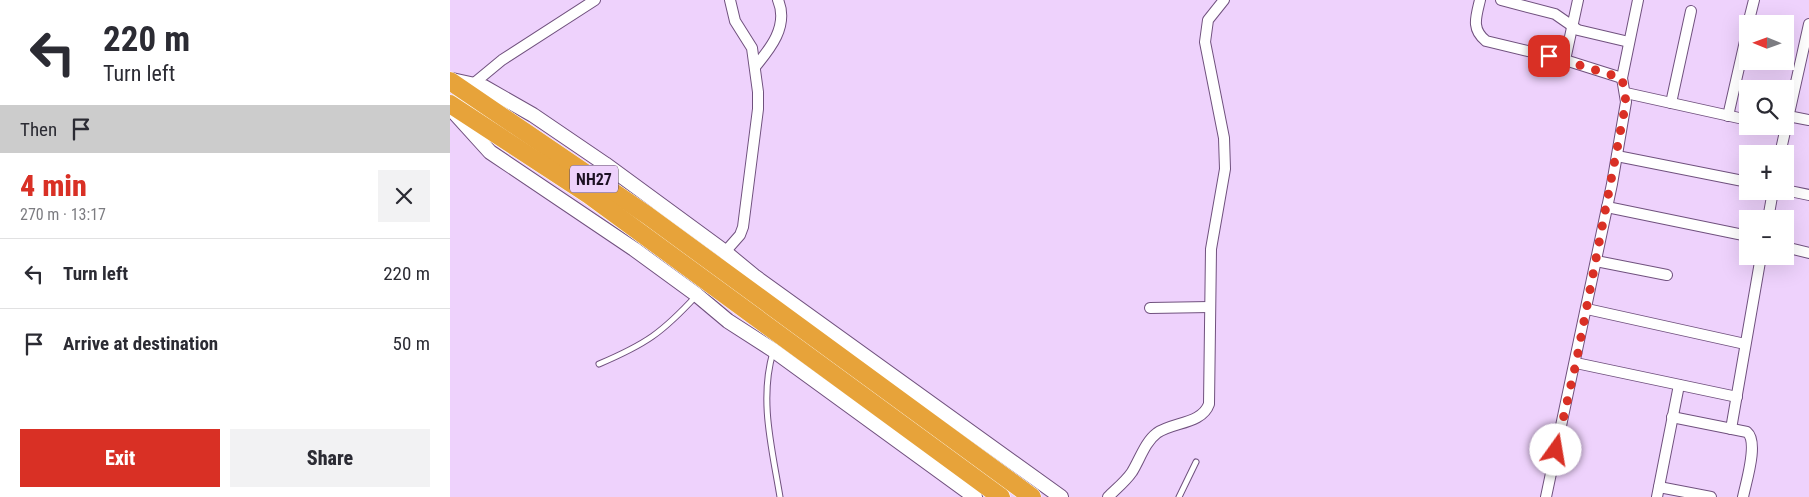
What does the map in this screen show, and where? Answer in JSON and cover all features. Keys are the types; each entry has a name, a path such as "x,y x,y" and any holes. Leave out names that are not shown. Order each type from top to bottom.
{"highway":[{"name":"NH27","path":"450,80 647,216 736,273 1032,497"},
{"name":"NH27","path":"450,104 589,195 731,301 1001,497"}],"street":[{"path":"473,84 502,60 595,0"},
{"path":"725,252 740,235 745,218 758,109 752,48 735,21 730,0"},
{"path":"755,67 773,45 777,36 780,13 778,0"},
{"path":"1480,0 1476,28 1480,36 1486,41 1564,60 1622,78"},
{"path":"1501,0 1555,14 1572,26 1629,42"},
{"path":"1564,60 1578,0"},
{"path":"1546,497 1576,363 1617,156 1626,93 1622,78 1638,0"},
{"path":"1750,15 1754,0"},
{"path":"1108,497 1131,473 1155,435 1164,429 1201,416 1207,410 1211,393 1211,249 1225,169 1224,138 1205,42 1208,20 1223,1"},
{"path":"1672,103 1691,11"},
{"path":"1794,96 1805,58 1809,24"},
{"path":"1728,116 1739,68"},
{"path":"450,80 473,84 533,115 605,164 725,252 736,273"},
{"path":"1626,93 1739,118"},
{"path":"450,108 490,152 634,248 697,295 728,321 773,350 962,493 975,497"},
{"path":"1794,117 1809,120"},
{"path":"1617,156 1739,180"},
{"path":"1794,192 1809,195"},
{"path":"1607,207 1739,234"},
{"path":"1794,250 1809,254"},
{"path":"1596,261 1667,275"},
{"path":"1731,429 1759,265"},
{"path":"752,285 1061,497"},
{"path":"1150,308 1210,307"},
{"path":"1586,309 1746,344"},
{"path":"1576,363 1738,397"},
{"path":"1680,385 1658,492 1711,497"},
{"path":"1672,417 1746,432 1753,439 1743,497"}],"lane":[{"path":"599,364 636,349 654,337 697,295"},
{"path":"773,350 766,382 766,405 780,497"},
{"path":"1179,497 1196,462"}],"route":[{"path":"1549,56 1622,78 1626,93 1612,184 1576,363 1556,450"}]}
